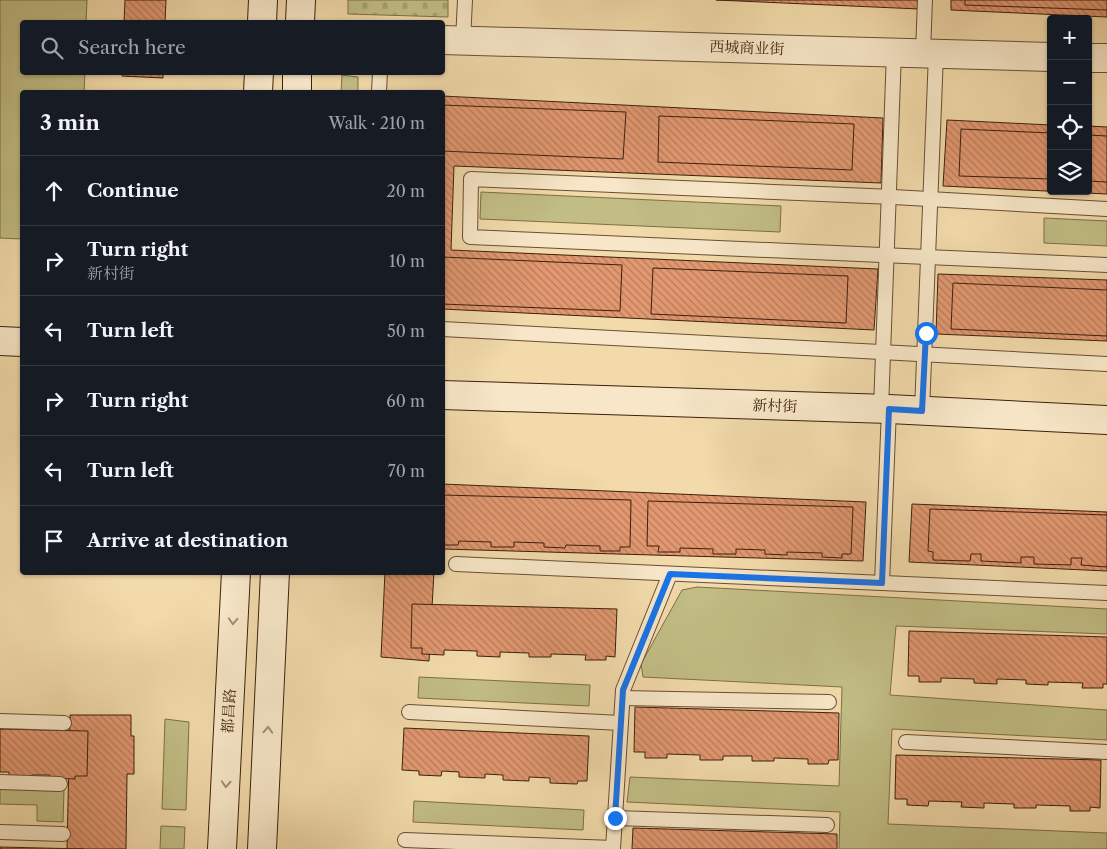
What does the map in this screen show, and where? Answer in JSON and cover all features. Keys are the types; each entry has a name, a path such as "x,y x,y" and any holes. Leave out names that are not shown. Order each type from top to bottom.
{"street":[{"path":"262,20 263,0"},
{"path":"300,20 301,0"},
{"name":"西城商业街","path":"453,41 1047,57"},
{"path":"1092,58 1107,58"},
{"path":"258,90 259,75"},
{"path":"297,90 298,75"},
{"path":"0,341 20,342"},
{"name":"新村街","path":"445,395 885,409 1107,420"},
{"name":"都昌路","path":"222,849 236,575"},
{"path":"262,849 275,575"}],"lane":[{"path":"453,41 465,0"},
{"path":"922,411 930,199 929,53 925,0"},
{"path":"882,583 885,409 883,352 894,52"},
{"path":"379,90 380,75"},
{"path":"1107,209 888,197 471,180 470,237 1107,265"},
{"path":"445,329 1107,364"},
{"path":"456,564 1107,593"},
{"path":"405,840 613,848 623,690 670,574"},
{"path":"623,698 829,702"},
{"path":"409,712 621,723"},
{"path":"0,721 64,723"},
{"path":"906,742 1107,752"},
{"path":"0,782 60,784"},
{"path":"615,818 827,825"},
{"path":"0,832 63,834"}],"green space":[{"path":"0,0 87,0 86,20 20,20 20,75 85,75 84,90 20,90 20,239 0,238"},
{"path":"348,0 448,0 448,17 348,14"},
{"path":"342,75 358,77 358,90 341,90"},
{"path":"481,192 781,206 780,232 480,219"},
{"path":"1044,218 1107,221 1107,246 1044,243"},
{"path":"697,587 1107,609 1107,634 896,626 890,695 1107,710 1107,740 892,729 888,824 1107,833 1107,849 839,849 840,812 627,802 630,777 839,786 842,687 643,677 641,664 682,590"},
{"path":"419,677 590,685 589,706 418,698"},
{"path":"165,719 189,722 186,810 162,809"},
{"path":"0,789 64,790 63,822 37,821 37,805 0,804"},
{"path":"414,801 584,810 583,830 413,822"},
{"path":"161,826 185,827 184,849 160,849"}],"building":[{"path":"125,0 166,0 165,20 124,20"},
{"path":"716,0 919,0 919,9"},
{"path":"951,0 1107,0 1107,17 951,10"},
{"path":"965,0 1107,0 1107,10 965,5"},
{"path":"163,75 163,78 122,76"},
{"path":"445,96 883,118 881,183 454,166 451,250 878,269 874,330 445,309"},
{"path":"445,105 626,112 623,159 445,151"},
{"path":"659,116 854,124 852,170 658,162"},
{"path":"947,120 1047,125 1047,191 943,186"},
{"path":"1092,126 1107,127 1107,194 1092,193"},
{"path":"961,129 1047,133 1047,179 959,176"},
{"path":"1092,135 1107,136 1107,182 1092,181"},
{"path":"445,257 622,265 620,311 445,304"},
{"path":"653,268 848,276 846,323 651,314"},
{"path":"938,274 1107,280 1107,341 936,334"},
{"path":"953,283 1107,290 1107,336 951,329"},
{"path":"445,484 866,502 863,561 445,549"},
{"path":"445,495 631,500 630,547 620,547 620,551 600,551 600,546 566,545 565,548 544,547 544,543 514,542 514,547 491,547 491,542 459,541 458,545 445,545"},
{"path":"648,501 853,507 851,554 842,554 842,558 822,557 822,553 787,552 787,555 765,554 765,550 736,549 736,554 713,554 713,549 680,548 680,552 658,552 659,546 647,546"},
{"path":"912,504 1107,512 1107,571 909,562"},
{"path":"930,509 1107,515 1107,567 1081,565 1082,558 1071,558 1071,565 1034,564 1034,557 1021,557 1021,563 981,561 981,554 971,554 970,561 933,560 933,552 928,551"},
{"path":"385,575 434,575 429,661 381,657"},
{"path":"412,604 617,609 615,657 606,656 606,660 585,660 586,655 551,654 551,657 529,657 529,653 500,652 500,657 477,656 477,651 444,650 444,655 422,654 422,648 411,648"},
{"path":"909,631 1107,637 1107,684 1103,684 1103,688 1082,688 1083,683 1048,682 1048,685 1026,684 1026,680 997,679 997,684 974,683 974,679 941,678 941,682 919,682 919,676 908,676"},
{"path":"635,707 839,713 838,760 829,760 828,764 808,764 808,759 774,758 774,761 752,761 752,756 723,756 723,760 700,760 700,755 667,754 667,758 645,758 645,752 634,752"},
{"path":"70,715 131,715 131,736 134,736 134,774 127,774 126,849 67,849"},
{"path":"404,728 589,736 587,781 578,781 577,784 550,783 550,778 529,777 529,781 503,780 503,775 485,774 485,778 459,777 459,772 442,771 441,776 419,775 419,771 402,770"},
{"path":"0,729 88,731 87,776 75,776 75,779 50,778 50,775 9,777 9,772 0,772"},
{"path":"896,755 1101,760 1100,808 1090,807 1090,811 1070,811 1070,806 1036,805 1036,808 1014,808 1014,804 984,803 984,808 961,807 962,802 929,801 928,806 907,805 907,799 895,799"},
{"path":"633,828 837,834 837,849 632,849"},
{"path":"0,847 84,849 0,849"}],"route":[{"path":"615,818 623,690 670,574 882,583 889,409 922,411 926,333"}]}
